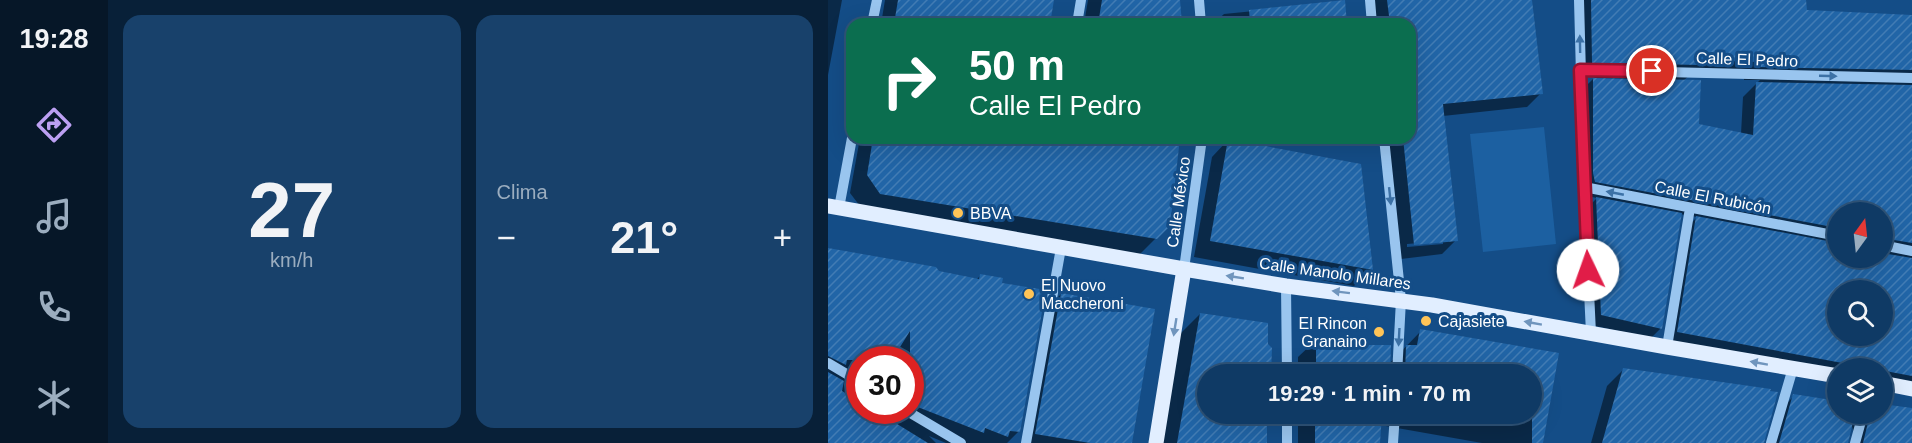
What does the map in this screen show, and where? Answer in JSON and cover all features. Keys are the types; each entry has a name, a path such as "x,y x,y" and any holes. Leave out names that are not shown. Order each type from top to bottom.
{"main road":[{"name":"Calle Manolo Millares","path":"834,207 1184,269 1286,286 1401,300 1827,374"},
{"path":"1156,443 1184,269"},
{"path":"1893,385 1912,389"}],"street":[{"path":"873,18 877,0"},
{"path":"1078,18 1082,0"},
{"path":"1199,0 1201,18"},
{"path":"1370,0 1372,18"},
{"path":"1579,0 1591,333"},
{"name":"Calle El Pedro","path":"1580,70 1912,78"},
{"path":"834,207 850,144"},
{"name":"Calle México","path":"1184,269 1201,144"},
{"path":"1385,144 1401,300 1398,364"},
{"name":"Calle El Rubicón","path":"1584,187 1827,234"},
{"path":"1667,347 1690,208"},
{"path":"1893,247 1912,251"},
{"path":"1026,443 1061,248"},
{"path":"1286,286 1287,364"},
{"path":"828,363 846,374"},
{"path":"1772,443 1793,368"},
{"path":"924,421 961,443"},
{"path":"1287,424 1287,443"},
{"path":"1393,443 1394,424"},
{"path":"1855,443 1860,424"}],"shaded area":[{"path":"1544,127 1556,244 1483,252 1470,134"}],"building":[{"path":"898,0 1054,0 1051,18 895,18"},
{"path":"1102,0 1180,0 1182,18 1099,18"},
{"path":"1345,0 1346,18 1250,18 1249,10"},
{"path":"1387,0 1532,0 1543,94 1443,104 1458,241 1414,245 1404,144 1416,144 1416,18 1389,18"},
{"path":"1591,0 1806,0 1807,10 1912,15 1912,70 1757,67 1757,62 1702,60 1701,65 1592,63"},
{"path":"1593,78 1701,80 1699,124 1753,135 1756,82 1912,85 1912,243 1893,240 1893,202 1827,202 1827,226 1595,182 1593,173"},
{"path":"872,144 1179,144 1170,226 1157,239 880,194 867,175"},
{"path":"1227,144 1255,144 1361,164 1373,270 1210,241"},
{"path":"1596,197 1682,213 1662,329 1601,315"},
{"path":"1696,216 1827,241 1827,268 1893,268 1893,255 1912,258 1912,376 1893,372 1893,358 1827,358 1827,360 1677,332"},
{"path":"828,248 936,267 939,271 979,279 980,274 1003,278 1002,283 1046,290 1020,432 1010,431 1008,437 985,428 984,433 924,409 924,346 910,346 910,331 901,346 846,346 846,365 828,356"},
{"path":"1061,293 1155,309 1132,443 1090,443 1035,434"},
{"path":"1200,313 1268,323 1268,344 1272,348 1271,364 1197,364 1197,424 1267,424 1267,443 1177,443"},
{"path":"1420,329 1559,353 1543,443 1532,443 1532,424 1542,424 1542,364 1405,364 1406,345 1417,345"},
{"path":"1340,336 1340,340 1363,340 1362,345 1391,345 1390,364 1316,364 1316,337"},
{"path":"1623,368 1771,389 1770,391 1778,392 1764,443 1602,443"},
{"path":"828,372 844,381 842,391 846,393 846,424 897,424 928,443 828,443"},
{"path":"1793,394 1827,399 1827,424 1853,424 1848,443 1779,443"},
{"path":"1893,405 1912,408 1912,443 1863,443 1868,424 1893,424"},
{"path":"1315,424 1381,424 1380,443 1315,443"}],"place":[{"name":"BBVA","path":"958,213"},
{"name":"El Nuovo Maccheroni","path":"1029,294"},
{"name":"Cajasiete","path":"1426,321"},
{"name":"El Rincon Granaino","path":"1379,332"}],"route":[{"path":"1588,270 1580,70 1652,71"}]}
